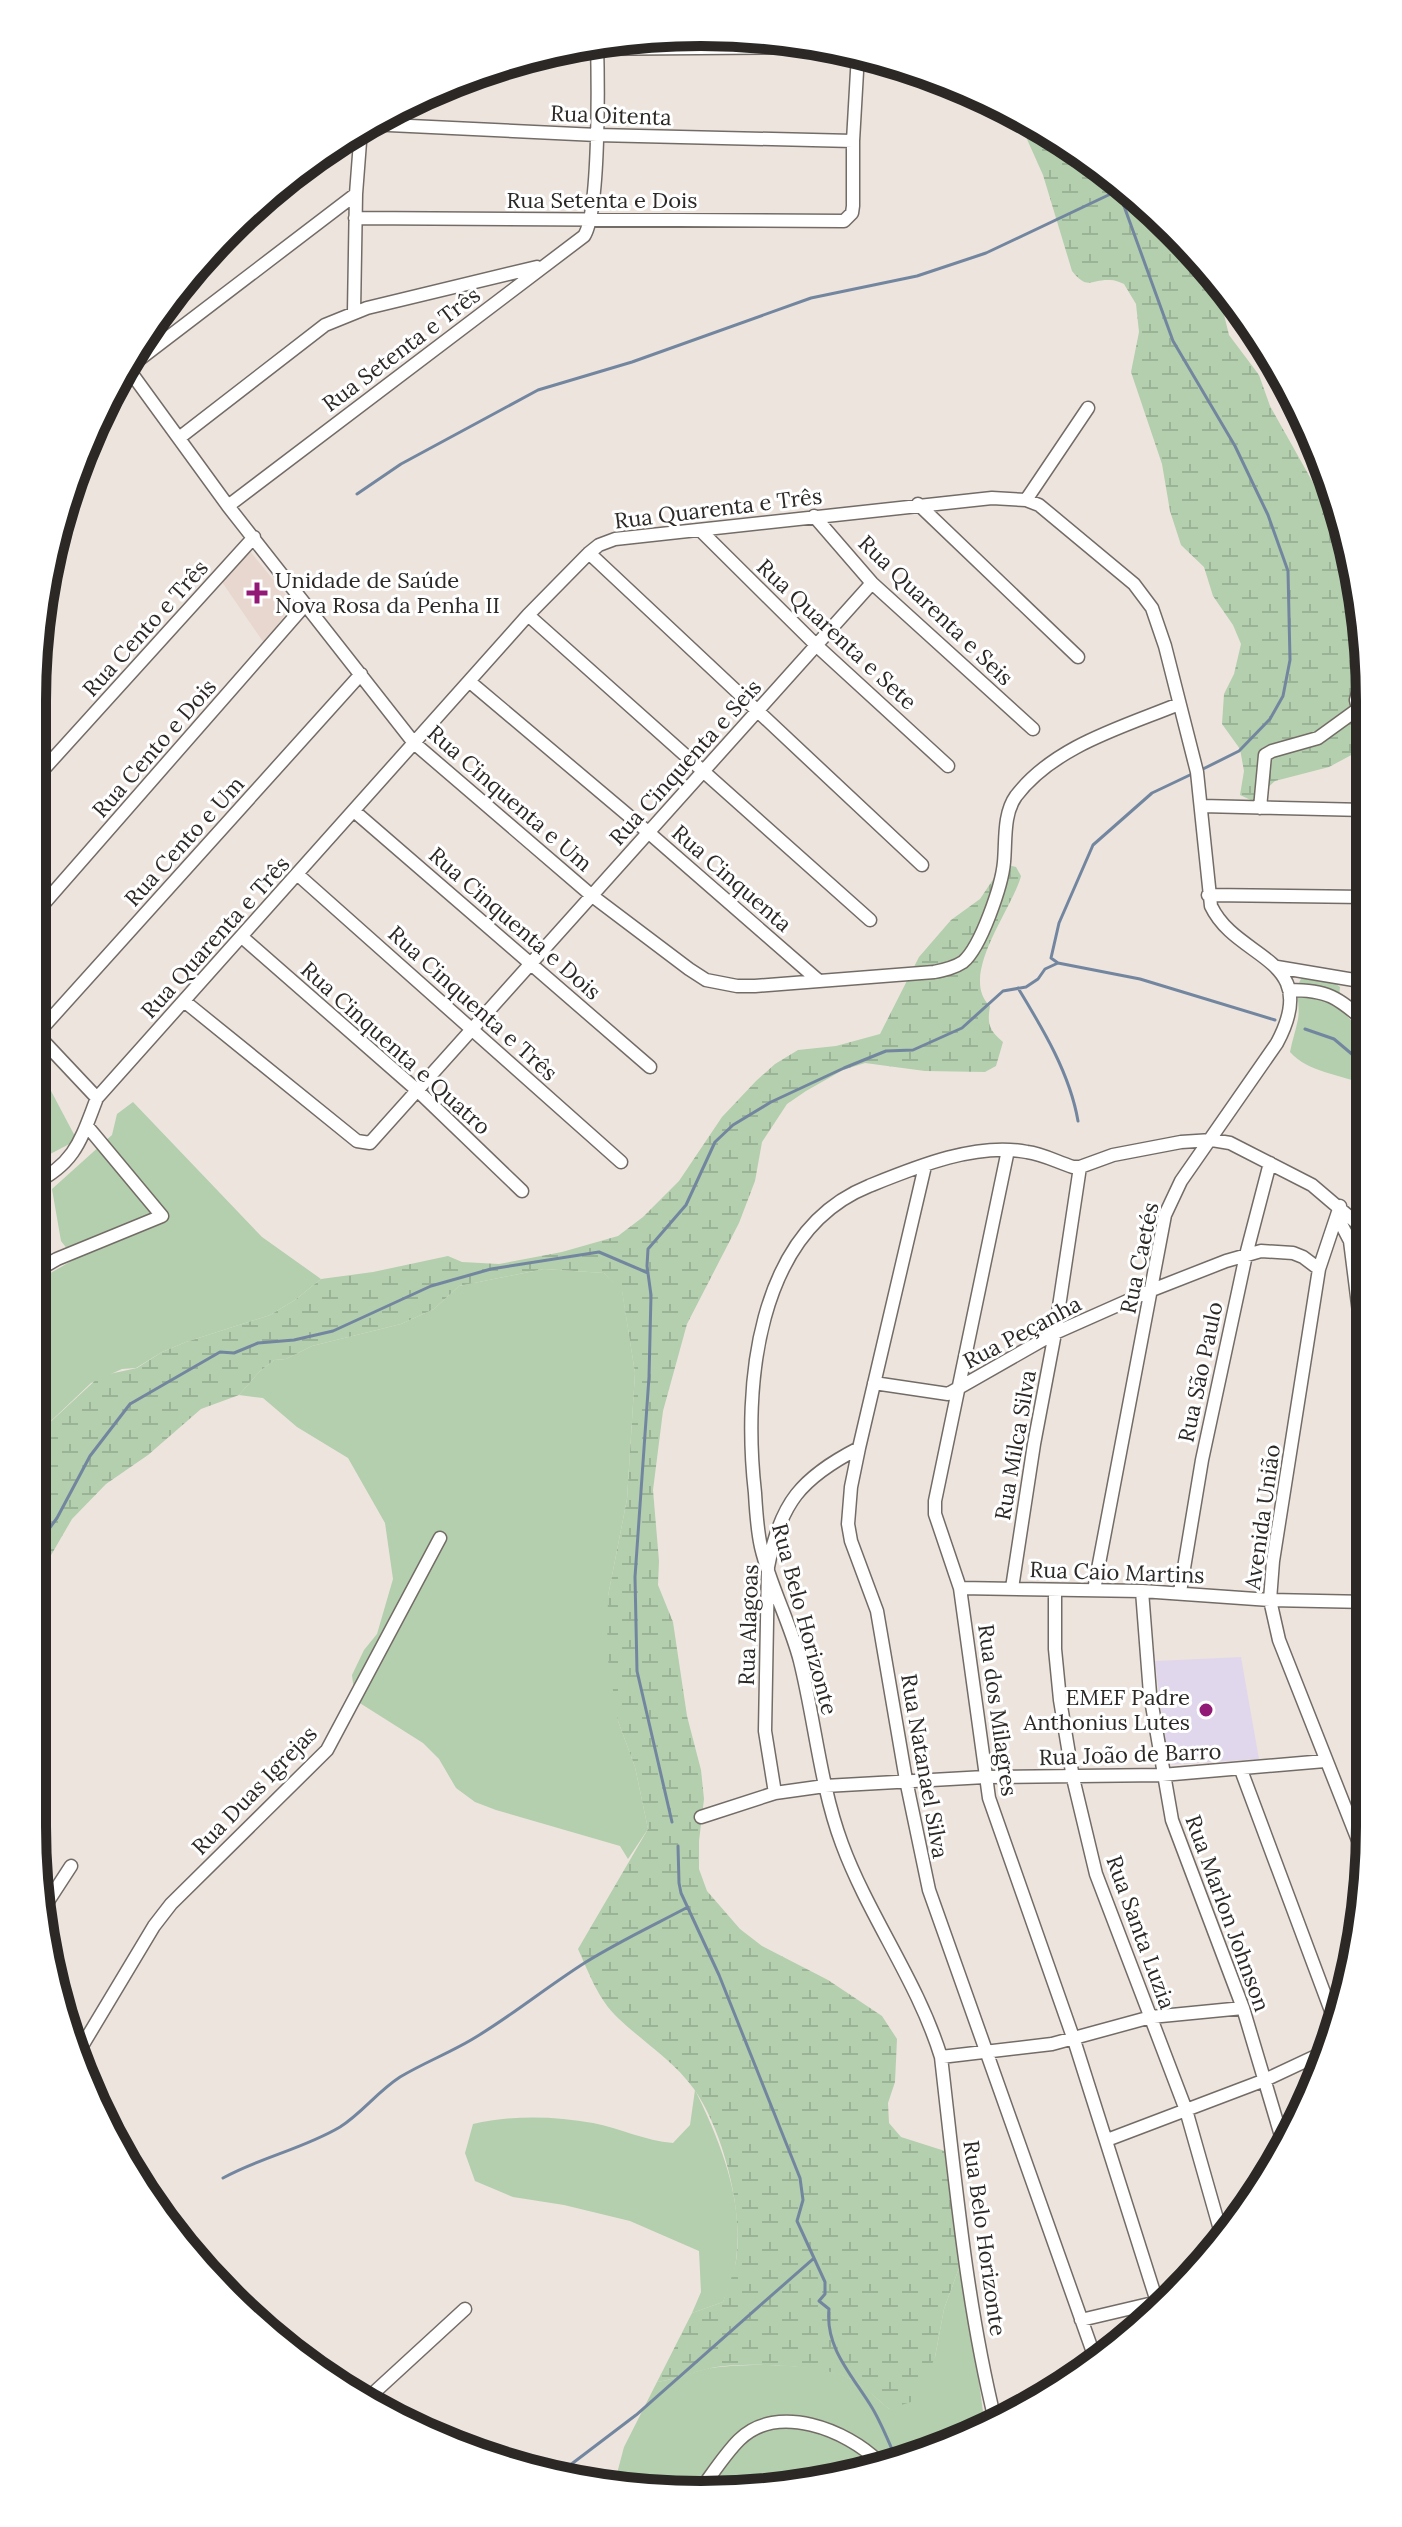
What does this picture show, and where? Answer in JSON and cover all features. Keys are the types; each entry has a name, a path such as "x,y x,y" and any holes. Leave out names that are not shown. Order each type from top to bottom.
{"street":[{"path":"658,47 744,47"},
{"path":"591,220 597,135 597,55"},
{"path":"853,141 857,65"},
{"name":"Rua Oitenta","path":"391,125 597,135 853,141"},
{"name":"Rua Setenta e Dois","path":"355,218 838,222 849,218 853,206 853,141"},
{"path":"354,312 360,142"},
{"path":"150,347 356,194"},
{"name":"Rua Setenta e Três","path":"228,506 570,248 584,236 591,220"},
{"path":"179,438 325,325 354,312 544,265"},
{"name":"Rua Cinquenta e Um","path":"133,375 228,506 414,743 591,895 706,980 737,986 934,972 952,968 973,949 998,894 1008,815 1014,799 1030,780 1084,744 1179,704"},
{"path":"1026,500 1088,408"},
{"name":"Rua Quarenta e Três","path":"97,1098 528,615 599,545 615,539 918,504 992,498 1026,500 1049,512 1144,596 1159,625 1197,772 1208,895 1223,925 1277,967"},
{"path":"918,504 1078,657"},
{"name":"Rua Quarenta e Seis","path":"814,516 872,583 1033,729"},
{"name":"Rua Quarenta e Sete","path":"700,530 817,646 948,766"},
{"name":"Rua Cento e Três","path":"46,767 254,537"},
{"path":"589,553 922,865"},
{"name":"Rua Cinquenta e Seis","path":"184,1001 357,1141 365,1144 374,1141 872,583"},
{"name":"Rua Cento e Dois","path":"46,901 305,605"},
{"path":"528,615 702,774 870,920"},
{"name":"Rua Cento e Um","path":"46,1019 361,674"},
{"name":"Rua Cinquenta","path":"470,682 819,981"},
{"path":"1260,808 1265,755 1318,738 1356,716"},
{"path":"1202,806 1356,810"},
{"name":"Rua Cinquenta e Dois","path":"354,811 650,1067"},
{"name":"Rua Cinquenta e Três","path":"297,874 621,1162"},
{"path":"1208,895 1356,897"},
{"name":"Rua Cinquenta e Quatro","path":"242,937 418,1091 522,1191"},
{"path":"1277,967 1356,980"},
{"path":"1277,967 1289,990 1326,992 1356,1013"},
{"name":"Rua Caetés","path":"1094,1590 1160,1234 1171,1198 1282,1034 1289,1015 1289,990"},
{"path":"46,1045 97,1098 75,1152 62,1166 46,1176"},
{"path":"46,1265 162,1216 87,1126"},
{"path":"1080,1167 1113,1155 1181,1142 1212,1140 1230,1143 1312,1185 1356,1224"},
{"name":"Rua dos Milagres","path":"1008,1150 957,1390 935,1514 960,1588 985,1777 995,1818 1074,2040 1158,2294"},
{"name":"Rua Belo Horizonte","path":"993,2412 982,2368 971,2297 941,2057 929,2022 841,1842 825,1786 800,1663 759,1530 750,1451 750,1417 759,1335 779,1281 792,1254 834,1205 857,1191 925,1166 967,1155 1025,1151 1080,1167"},
{"name":"Rua São Paulo","path":"1180,1592 1202,1460 1246,1255 1270,1163"},
{"name":"Rua Natanael Silva","path":"925,1166 859,1448 849,1497 848,1524 851,1541 877,1611 906,1780 929,1890 1093,2351"},
{"name":"Rua Milca Silva","path":"1012,1588 1080,1167"},
{"path":"1338,1211 1350,1241 1356,1289"},
{"name":"Avenida União","path":"1338,1211 1319,1269 1273,1561 1270,1600 1279,1640 1356,1835"},
{"name":"Rua Peçanha","path":"874,1383 939,1393 957,1390 1055,1333 1152,1290 1246,1255 1281,1251 1303,1257 1319,1269"},
{"name":"Rua Alagoas","path":"775,1793 765,1731 768,1567 773,1542 786,1507 811,1478 859,1448"},
{"name":"Rua Duas Igrejas","path":"83,2044 154,1926 171,1904 327,1750 440,1538"},
{"name":"Rua Caio Martins","path":"960,1588 1180,1592 1270,1600 1356,1602"},
{"name":"Rua Santa Luzia","path":"1055,1590 1057,1674 1073,1778 1105,1902 1186,2110 1219,2227"},
{"name":"Rua Marlon Johnson","path":"1142,1591 1150,1694 1162,1775 1177,1837 1243,2008 1280,2131"},
{"name":"Rua João de Barro","path":"701,1817 775,1793 825,1786 985,1777 1162,1775 1325,1761"},
{"path":"1241,1770 1330,2008"},
{"path":"50,1898 71,1866"},
{"path":"941,2057 1074,2040 1151,2017 1243,2008"},
{"path":"1107,2140 1265,2080 1313,2057"},
{"path":"1081,2320 1146,2306"},
{"path":"373,2393 465,2309"},
{"path":"707,2481 740,2439 769,2424 807,2425 846,2437 874,2458"}],"shaded area":[{"name":"Unidade de Saúde Nova Rosa da Penha II","path":"249,550 293,604 264,643 222,582"},
{"name":"EMEF Padre Anthonius Lutes","path":"1241,1657 1259,1759 1168,1765 1155,1661"}],"green space":[{"path":"1021,130 1100,181 1164,238 1221,302 1229,335 1259,375 1270,406 1326,506 1334,531 1350,616 1355,658 1356,753 1329,767 1275,781 1253,801 1240,795 1244,771 1240,749 1222,724 1224,694 1234,674 1241,644 1233,625 1213,596 1204,567 1181,545 1170,511 1162,464 1131,372 1139,332 1136,304 1124,284 1110,280 1082,281 1072,271 1043,175"},
{"path":"1008,865 1016,867 1021,876 990,942 980,978 982,993 990,1006 990,1026 1003,1042 996,1066 985,1072 925,1071 865,1063 843,1070 787,1104 762,1142 755,1181 739,1223 687,1324 663,1411 653,1490 658,1585 673,1622 687,1716 701,1770 704,1799 699,1869 707,1891 740,1929 762,1946 828,1980 882,2016 897,2039 895,2082 888,2103 889,2123 901,2137 948,2152 962,2260 944,2309 935,2357 917,2400 889,2409 851,2379 822,2370 782,2366 725,2366 657,2382 692,2313 723,2302 735,2266 738,2241 729,2172 704,2106 677,2069 611,2011 578,1949 648,1829 635,1767 618,1721 607,1654 608,1596 627,1499 635,1373 622,1291 604,1273 544,1269 459,1286 434,1309 401,1324 312,1346 286,1359 274,1360 239,1395 201,1409 148,1455 106,1484 72,1519 46,1564 46,1426 100,1376 137,1368 162,1352 186,1342 270,1315 321,1279 448,1256 462,1262 499,1264 562,1252 618,1236 643,1217 679,1181 722,1117 775,1064 798,1050 836,1046 880,1034 919,957 951,920 980,899 1000,869"},
{"path":"1305,974 1331,980 1340,987 1342,1009 1356,1024 1356,1082 1316,1069 1290,1052 1299,1013 1301,979"},
{"path":"46,1082 77,1140 46,1156"},
{"path":"133,1102 262,1237 321,1279 270,1315 186,1342 136,1368 122,1369 91,1383 46,1426 46,1276 75,1259 61,1241 52,1189 112,1135 117,1114"},
{"path":"544,1269 604,1273 622,1290 635,1373 627,1499 608,1596 618,1721 635,1767 648,1829 628,1859 620,1846 475,1802 456,1788 439,1759 423,1743 355,1700 352,1675 364,1650 377,1634 393,1579 385,1523 348,1458 297,1427 263,1398 239,1395 274,1360 286,1359 312,1346 401,1324 434,1309 459,1286"},
{"path":"695,2090 722,2151 733,2194 738,2238 734,2270 723,2302 692,2313 701,2292 699,2251 630,2221 564,2205 513,2197 475,2181 465,2153 473,2124 517,2118 593,2123 673,2143 690,2125"},
{"path":"962,2260 984,2416 952,2431 871,2459 786,2475 701,2481 617,2475 624,2447 657,2382 726,2366 820,2369 855,2381 889,2409 935,2357 944,2309"}],"waterway":[{"path":"357,494 401,464 538,390 632,362 811,298 917,276 986,253 1114,193"},
{"path":"1122,199 1173,341 1235,446 1268,515 1288,571 1290,660 1283,696 1270,719 1239,751 1199,771"},
{"path":"1058,963 1051,958 1059,923 1093,845 1152,793 1192,774"},
{"path":"672,1822 637,1671 635,1577 649,1377 651,1295 648,1249 686,1205 715,1142 733,1125 771,1102 844,1068 886,1051 913,1050 962,1028 1003,991 1026,987 1038,979 1045,969 1058,963 1140,979 1275,1020"},
{"path":"1018,988 1062,1069 1078,1121"},
{"path":"1305,1029 1334,1039 1356,1058"},
{"path":"46,1533 90,1456 130,1404 220,1352 234,1353 258,1343 294,1340 333,1331 431,1286 491,1269 599,1252 648,1273"},
{"path":"678,1846 681,1893 719,1975 800,2178 803,2200 797,2221 825,2282 825,2294 819,2301 829,2309 831,2336 848,2372 875,2412 893,2452"},
{"path":"223,2178 340,2127 400,2077 476,2037 598,1955 688,1907"},
{"path":"568,2467 636,2415 814,2258"}],"place":[{"name":"Unidade de Saúde Nova Rosa da Penha II","path":"257,593"},
{"name":"EMEF Padre Anthonius Lutes","path":"1206,1710"}]}
